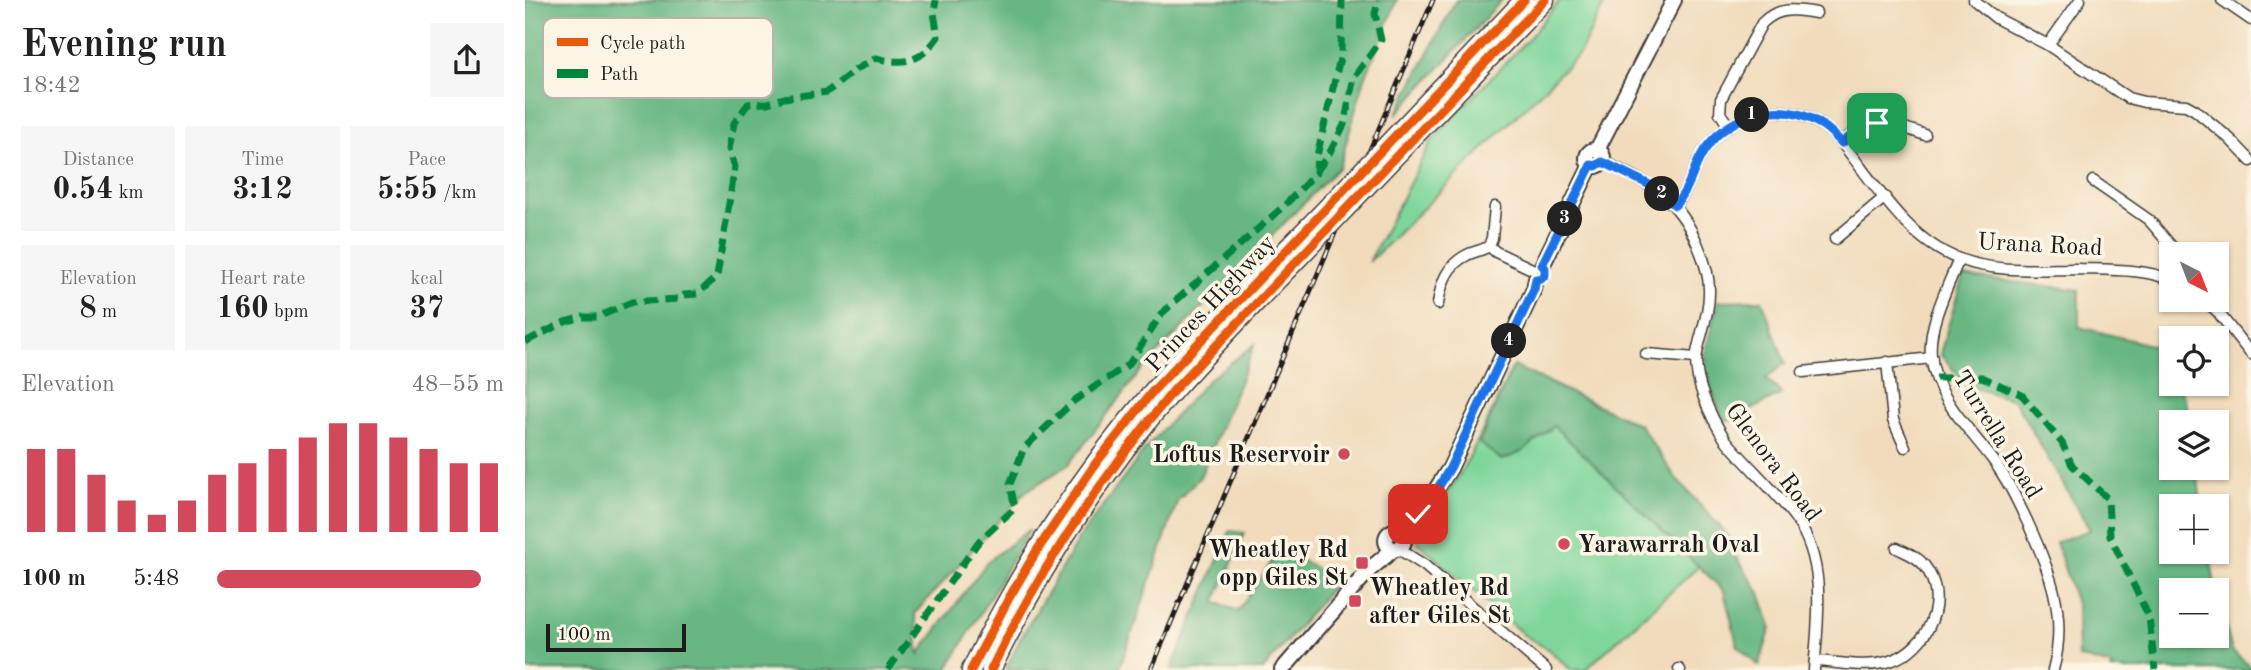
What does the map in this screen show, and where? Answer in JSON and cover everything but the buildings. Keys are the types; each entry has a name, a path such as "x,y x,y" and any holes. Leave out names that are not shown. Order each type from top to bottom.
{"highway":[{"name":"Princes Highway","path":"971,670 1036,552 1126,424 1179,362 1524,0"},
{"name":"Princes Highway","path":"991,670 1053,557 1137,435 1174,390 1545,0"}],"street":[{"path":"1282,670 1397,542 1450,468 1534,289 1537,271 1597,159 1674,0"},
{"path":"1974,0 1996,18 2049,45 2128,98 2186,105 2195,110 2230,139 2251,161"},
{"path":"2049,45 2080,0"},
{"path":"2222,0 2251,20"},
{"path":"1728,125 1720,113 1721,99 1762,23 1769,16 1787,10 1816,13"},
{"name":"Urana Road","path":"1675,205 1686,191 1704,149 1728,125 1765,112 1782,112 1820,124 1842,143 1917,233 1959,260 2002,267 2147,272 2159,276"},
{"path":"1842,143 1861,128 1877,123 1900,126 1926,135"},
{"name":"Glenora Road","path":"1597,159 1650,185 1675,205 1694,234 1705,264 1709,290 1696,358 1703,394 1716,425 1738,455 1794,517 1812,550 1819,590 1814,665"},
{"path":"2093,181 2150,220 2168,242"},
{"path":"1835,240 1885,197"},
{"path":"1439,304 1441,285 1450,268 1467,255 1489,246 1495,207"},
{"path":"1489,246 1537,271"},
{"name":"Turrella Road","path":"1959,260 1938,311 1932,337 1931,358 1942,392 2004,476 2049,572 2059,628 2059,648 2053,670"},
{"path":"2218,312 2251,354"},
{"path":"1646,354 1696,358"},
{"path":"1803,372 1931,358"},
{"path":"1887,362 1893,420 1905,447"},
{"path":"1397,542 1546,670"},
{"path":"1814,665 1887,662 1902,657 1924,636 1935,614 1934,585 1923,564 1915,556 1897,548"}],"green space":[{"path":"525,0 1397,0 1365,78 1339,167 1144,367 1068,465 1025,492 915,613 919,654 988,561 1030,529 947,670 525,670"},
{"path":"1456,0 1502,0 1396,115"},
{"path":"1560,0 1606,0 1580,53 1369,262 1432,140 1529,38"},
{"path":"1963,276 2079,290 2079,327 2159,347 2159,396 2183,396 2188,410 2159,410 2159,480 2198,480 2200,494 2159,494 2159,564 2211,564 2214,578 2159,578 2159,648 2229,648 2229,640 2232,651 2251,667 2251,670 2111,670 2112,666 2078,657 2077,607 2056,542 2090,530 2014,400 1967,386 1940,354"},
{"path":"1762,300 1785,363 1766,379 1782,394 1724,423 1707,378 1705,353 1718,301"},
{"path":"1255,344 1200,477 1178,500 1119,670 1006,670 1020,639 1079,538 1146,448 1208,380"},
{"path":"1513,366 1640,425 1675,477 1730,538 1585,670 1571,670 1549,650 1524,635 1419,544 1418,534 1460,474"},
{"path":"1513,366 1640,425 1675,477 1730,538 1729,546 1760,593 1771,627 1759,666 1738,647 1724,591 1554,426 1522,452 1502,460 1479,443"},
{"path":"1230,531 1245,533 1215,602 1238,611 1281,548 1337,581 1263,670 1171,670"}],"railway":[{"path":"1151,670 1433,0"}],"marked path":[{"path":"525,342 565,322 583,317 598,317 632,302 678,299 684,295 698,294 717,276 735,167 729,149 734,123 748,104 827,92 855,70 876,58 911,60 925,52 938,37 934,13 936,0"},
{"path":"888,670 979,541 1015,508 1010,484 1024,448 1075,400 1129,364 1162,313 1284,206 1316,173 1317,156 1341,54 1342,0"},
{"path":"1317,171 1344,125 1354,77 1381,40 1375,14 1378,0"},
{"path":"1936,378 1982,377 2022,395 2062,443 2072,465 2108,499 2110,536 2149,617 2155,670"}],"cycle path":[{"path":"971,670 1036,552 1096,463 1152,392 1524,0"},
{"path":"991,670 1030,596 1074,524 1122,456 1174,390 1545,0"}],"place":[{"name":"Loftus Reservoir","path":"1344,454"},
{"name":"Yarawarrah Oval","path":"1564,544"},
{"name":"Wheatley Rd opp Giles St","path":"1362,563"},
{"name":"Wheatley Rd after Giles St","path":"1355,601"}],"route":[{"path":"1418,514 1450,468 1534,289 1536,279 1541,279 1546,273 1542,265 1591,165 1596,166 1602,162 1635,177 1675,205 1686,191 1704,149 1728,125 1747,117 1765,112 1782,112 1809,119 1830,131 1842,143 1868,124 1877,123"}]}
